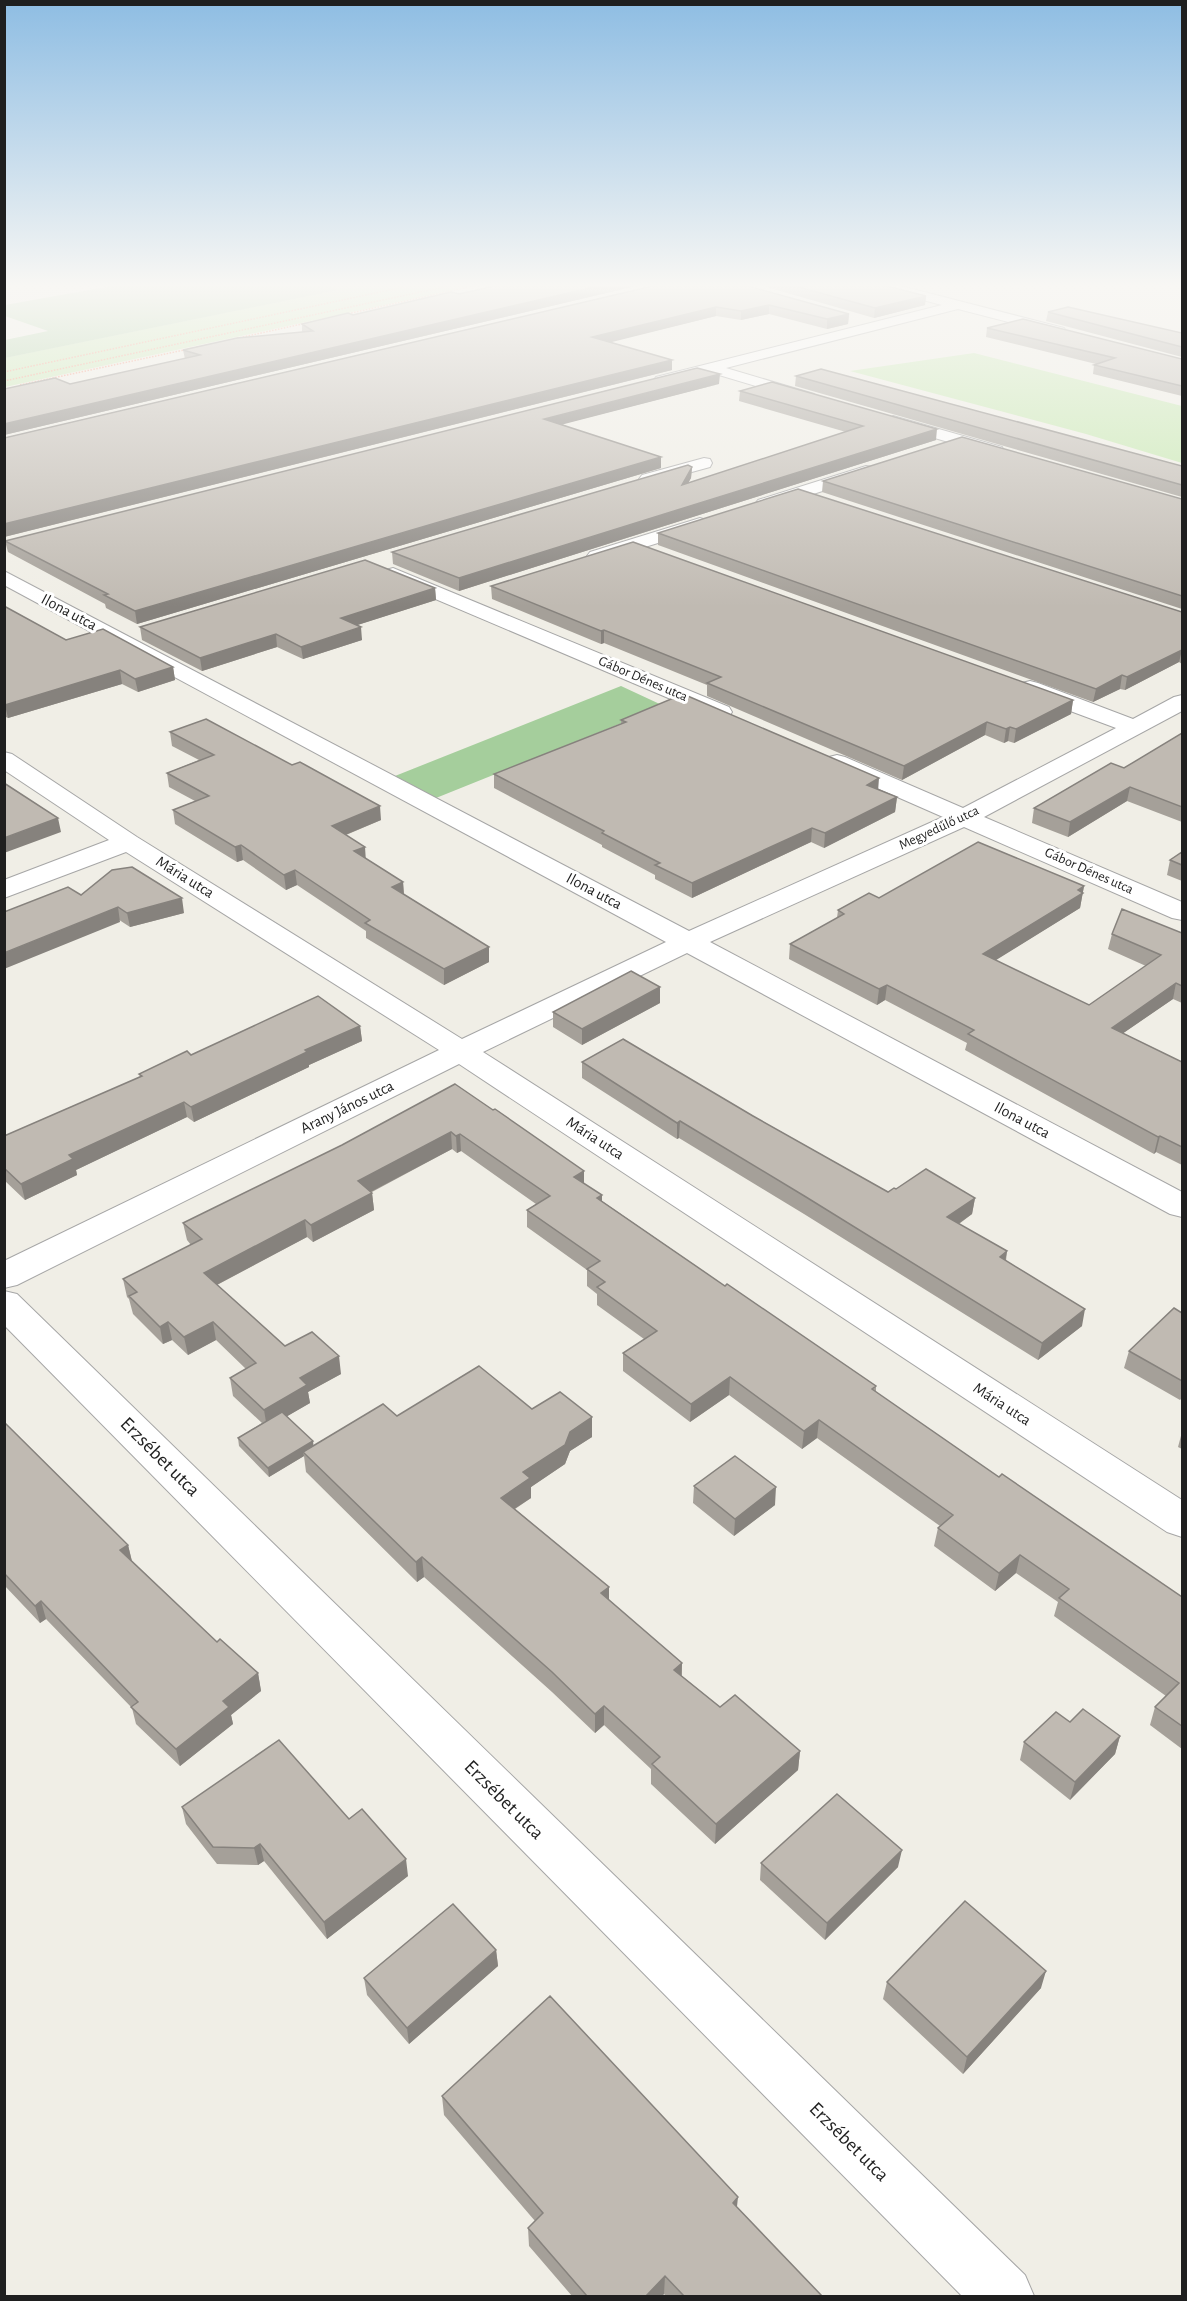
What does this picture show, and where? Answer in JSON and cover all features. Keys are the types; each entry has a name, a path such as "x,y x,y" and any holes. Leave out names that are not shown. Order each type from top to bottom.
{"street":[{"path":"793,392 823,401"},
{"path":"879,417 1013,456"},
{"path":"926,451 958,441"},
{"path":"625,486 704,463"},
{"path":"744,510 884,465"},
{"path":"799,493 832,504"},
{"path":"580,562 722,517"},
{"path":"635,545 669,557"},
{"name":"Gábor Dénes utca","path":"376,567 745,723"},
{"name":"Ilona utca","path":"4,577 17,594 129,635 690,942 1182,1206"},
{"path":"458,600 480,593"},
{"path":"1013,682 1135,727"},
{"name":"Megyedűlő utca","path":"690,942 965,817 1182,702"},
{"name":"Gábor Dénes utca","path":"822,756 1182,912"},
{"name":"Mária utca","path":"4,759 128,842 461,1051 1182,1521"},
{"path":"4,890 128,842"},
{"name":"Arany János utca","path":"4,1276 461,1051 690,942"},
{"name":"Erzsébet utca","path":"4,1303 1004,2296"}],"green space":[{"path":"930,392 1129,392 1182,406 1182,463 1086,434"},
{"path":"621,686 664,706 436,798 395,776"}],"building":[{"path":"4,392 140,392 4,424"},
{"path":"199,392 540,392 4,524 4,438"},
{"path":"599,392 648,392 544,419 661,457 135,611 104,595 108,594 5,541"},
{"path":"745,392 808,392 937,429 459,578 392,552 688,465 692,467 682,485 863,426"},
{"path":"854,392 908,392 1182,466 1182,485"},
{"path":"962,437 1182,499 1182,596 823,481"},
{"path":"798,489 1182,612 1182,650 1127,677 1122,675 1096,689 658,533"},
{"path":"633,542 1073,700 1016,729 1010,727 1006,729 987,722 904,766 707,683 721,677 491,586"},
{"path":"365,560 435,588 341,618 361,627 301,647 276,634 200,658 140,627"},
{"path":"4,606 66,640 103,629 173,667 135,679 120,670 5,705"},
{"path":"683,694 879,778 867,785 897,797 825,833 812,828 692,883 655,865 660,863 602,833 604,831 494,774 626,722 621,720"},
{"path":"206,719 292,765 300,762 380,806 332,826 365,847 354,851 403,882 392,887 489,947 444,969 365,923 370,920 295,870 284,875 241,845 235,847 173,810 209,796 167,773 214,755 170,732"},
{"path":"1182,733 1182,807 1130,787 1070,822 1034,808 1111,763 1124,768"},
{"path":"4,783 58,818 4,838"},
{"path":"978,842 1084,886 1078,890 1083,893 983,954 1089,1005 1161,955 1112,934 1122,909 1182,933 1182,986 1176,983 1112,1028 1182,1062 1182,1147 1158,1137 968,1034 974,1030 887,985 879,989 790,944 844,914 838,910 869,893 879,898"},
{"path":"1182,852 1182,865 1170,860"},
{"path":"132,867 182,898 127,913 118,907 4,953 4,912 68,887 81,895 112,870"},
{"path":"631,971 660,987 582,1029 553,1012"},
{"path":"318,996 360,1026 305,1050 307,1052 191,1107 184,1102 69,1155 73,1159 21,1184 4,1168 4,1136 142,1076 139,1074 187,1051 191,1055"},
{"path":"623,1039 888,1192 926,1169 975,1198 947,1217 1007,1251 1000,1257 1085,1309 1042,1343 680,1121 677,1123 582,1062"},
{"path":"455,1084 584,1171 574,1177 602,1195 597,1198 876,1386 872,1389 999,1477 1002,1474 1182,1597 1182,1726 1155,1707 1179,1683 1059,1598 1069,1589 1020,1555 999,1573 938,1528 953,1515 819,1420 804,1431 730,1377 691,1404 623,1353 657,1331 597,1287 605,1282 587,1269 600,1261 527,1210 550,1196 460,1134 456,1136 451,1132 358,1181 372,1193 311,1225 305,1220 204,1273 285,1346 312,1332 339,1356 300,1378 307,1385 264,1410 230,1378 256,1363 213,1322 184,1337 168,1322 160,1327 129,1296 137,1292 123,1279 202,1239 183,1223 342,1145"},
{"path":"1174,1308 1182,1313 1182,1381 1129,1351"},
{"path":"479,1366 532,1409 560,1392 592,1417 570,1432 565,1445 523,1472 530,1478 501,1498 609,1587 601,1593 682,1663 674,1670 720,1707 735,1695 800,1751 716,1824 652,1764 660,1757 604,1706 595,1714 552,1672 422,1557 416,1562 303,1452 383,1404 397,1416"},
{"path":"282,1412 313,1441 268,1468 238,1438"},
{"path":"4,1422 128,1545 120,1550 217,1642 220,1639 258,1673 223,1701 229,1707 176,1749 131,1707 138,1702 41,1601 35,1606 4,1573"},
{"path":"735,1456 776,1487 735,1519 694,1486"},
{"path":"1083,1709 1120,1736 1075,1782 1024,1742 1056,1712 1070,1722"},
{"path":"279,1740 349,1819 362,1809 406,1859 324,1922 260,1844 254,1848 213,1847 182,1807"},
{"path":"837,1794 902,1850 827,1923 761,1863"},
{"path":"965,1901 1046,1971 967,2057 887,1982"},
{"path":"453,1904 496,1950 407,2028 364,1978"},
{"path":"550,1996 738,2197 733,2203 822,2296 684,2296 665,2276 646,2296 587,2296 528,2228 543,2213 442,2096"}]}
